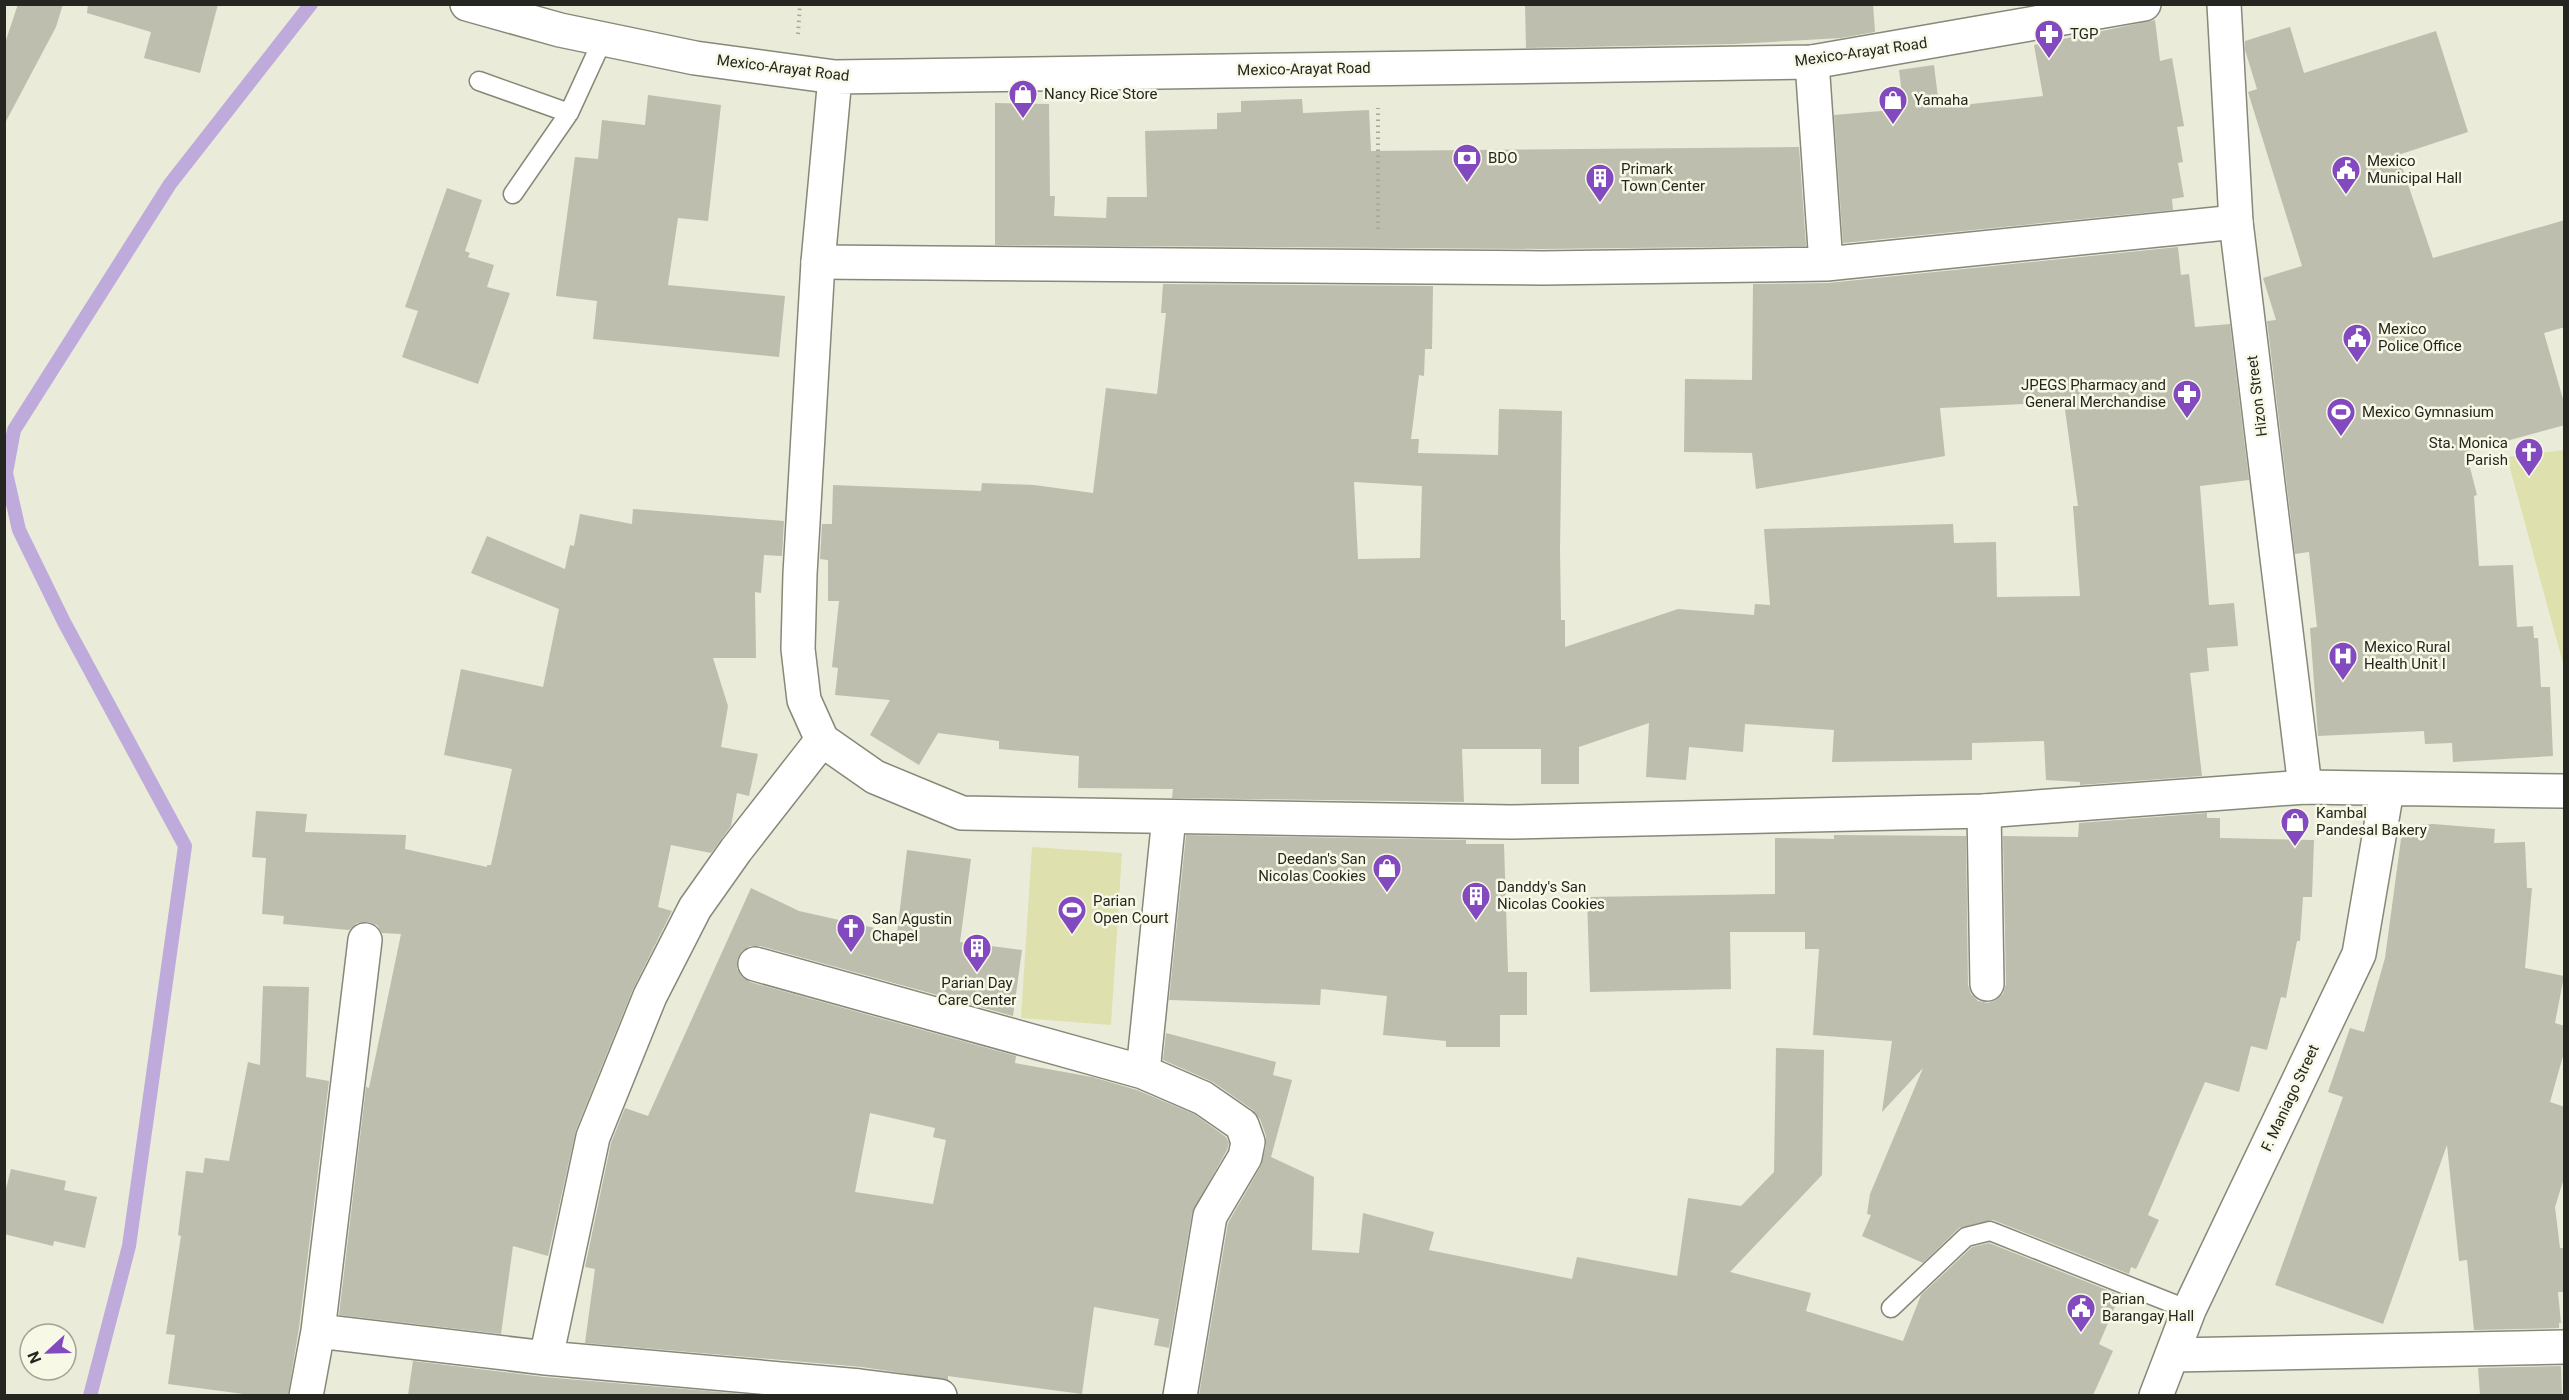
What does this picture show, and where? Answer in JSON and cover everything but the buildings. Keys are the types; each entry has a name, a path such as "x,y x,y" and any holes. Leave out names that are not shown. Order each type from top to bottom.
{"street":[{"name":"Mexico-Arayat Road","path":"467,4 603,39 695,58 835,77 1812,62 2144,4"},
{"name":"Hizon Street","path":"2224,4 2236,222 2305,787"},
{"path":"1812,62 1826,264"},
{"path":"835,77 818,262 800,574 798,649 804,700 822,740 875,777 962,813 1511,822 1983,811 2305,787 2565,792"},
{"path":"818,262 1588,268 1826,264 2236,222"},
{"path":"546,1358 593,1137 650,996 695,908 736,850 822,740"},
{"name":"F. Maniago Street","path":"2156,1395 2189,1310 2359,954 2387,790"},
{"path":"1983,811 1987,984"},
{"path":"1143,1072 1169,817"},
{"path":"306,1395 318,1331 365,940"},
{"path":"755,964 1143,1072 1203,1098 1242,1125 1248,1142 1245,1157 1210,1216 1180,1395"},
{"path":"318,1331 546,1358 940,1395"},
{"path":"2173,1355 2565,1347"}],"lane":[{"path":"513,194 569,113 603,39"},
{"path":"479,81 569,113"},
{"path":"1891,1308 1966,1237 1990,1231 2189,1310"}],"path":[{"path":"1377,266 1378,68"}],"green space":[{"path":"2564,450 2564,667 2507,457"},
{"name":"Parian Open Court","path":"1032,847 1122,853 1111,1025 1021,1018"}],"waterway":[{"path":"90,1396 129,1246 185,846 64,622 19,530 6,473 14,430 170,184 311,4"}],"place":[{"name":"TGP","path":"2049,60"},
{"name":"Nancy Rice Store","path":"1023,120"},
{"name":"Yamaha","path":"1893,126"},
{"name":"BDO","path":"1467,184"},
{"name":"Mexico Municipal Hall","path":"2346,196"},
{"name":"Primark Town Center","path":"1600,204"},
{"name":"Mexico Police Office","path":"2357,364"},
{"name":"JPEGS Pharmacy and General Merchandise","path":"2187,420"},
{"name":"Mexico Gymnasium","path":"2341,438"},
{"name":"Sta. Monica Parish","path":"2529,478"},
{"name":"Mexico Rural Health Unit I","path":"2343,682"},
{"name":"Kambal Pandesal Bakery","path":"2295,848"},
{"name":"Deedan's San Nicolas Cookies","path":"1387,894"},
{"name":"Danddy's San Nicolas Cookies","path":"1476,922"},
{"name":"Parian Open Court","path":"1072,936"},
{"name":"San Agustin Chapel","path":"851,954"},
{"name":"Parian Day Care Center","path":"977,974"},
{"name":"Parian Barangay Hall","path":"2081,1334"}]}
